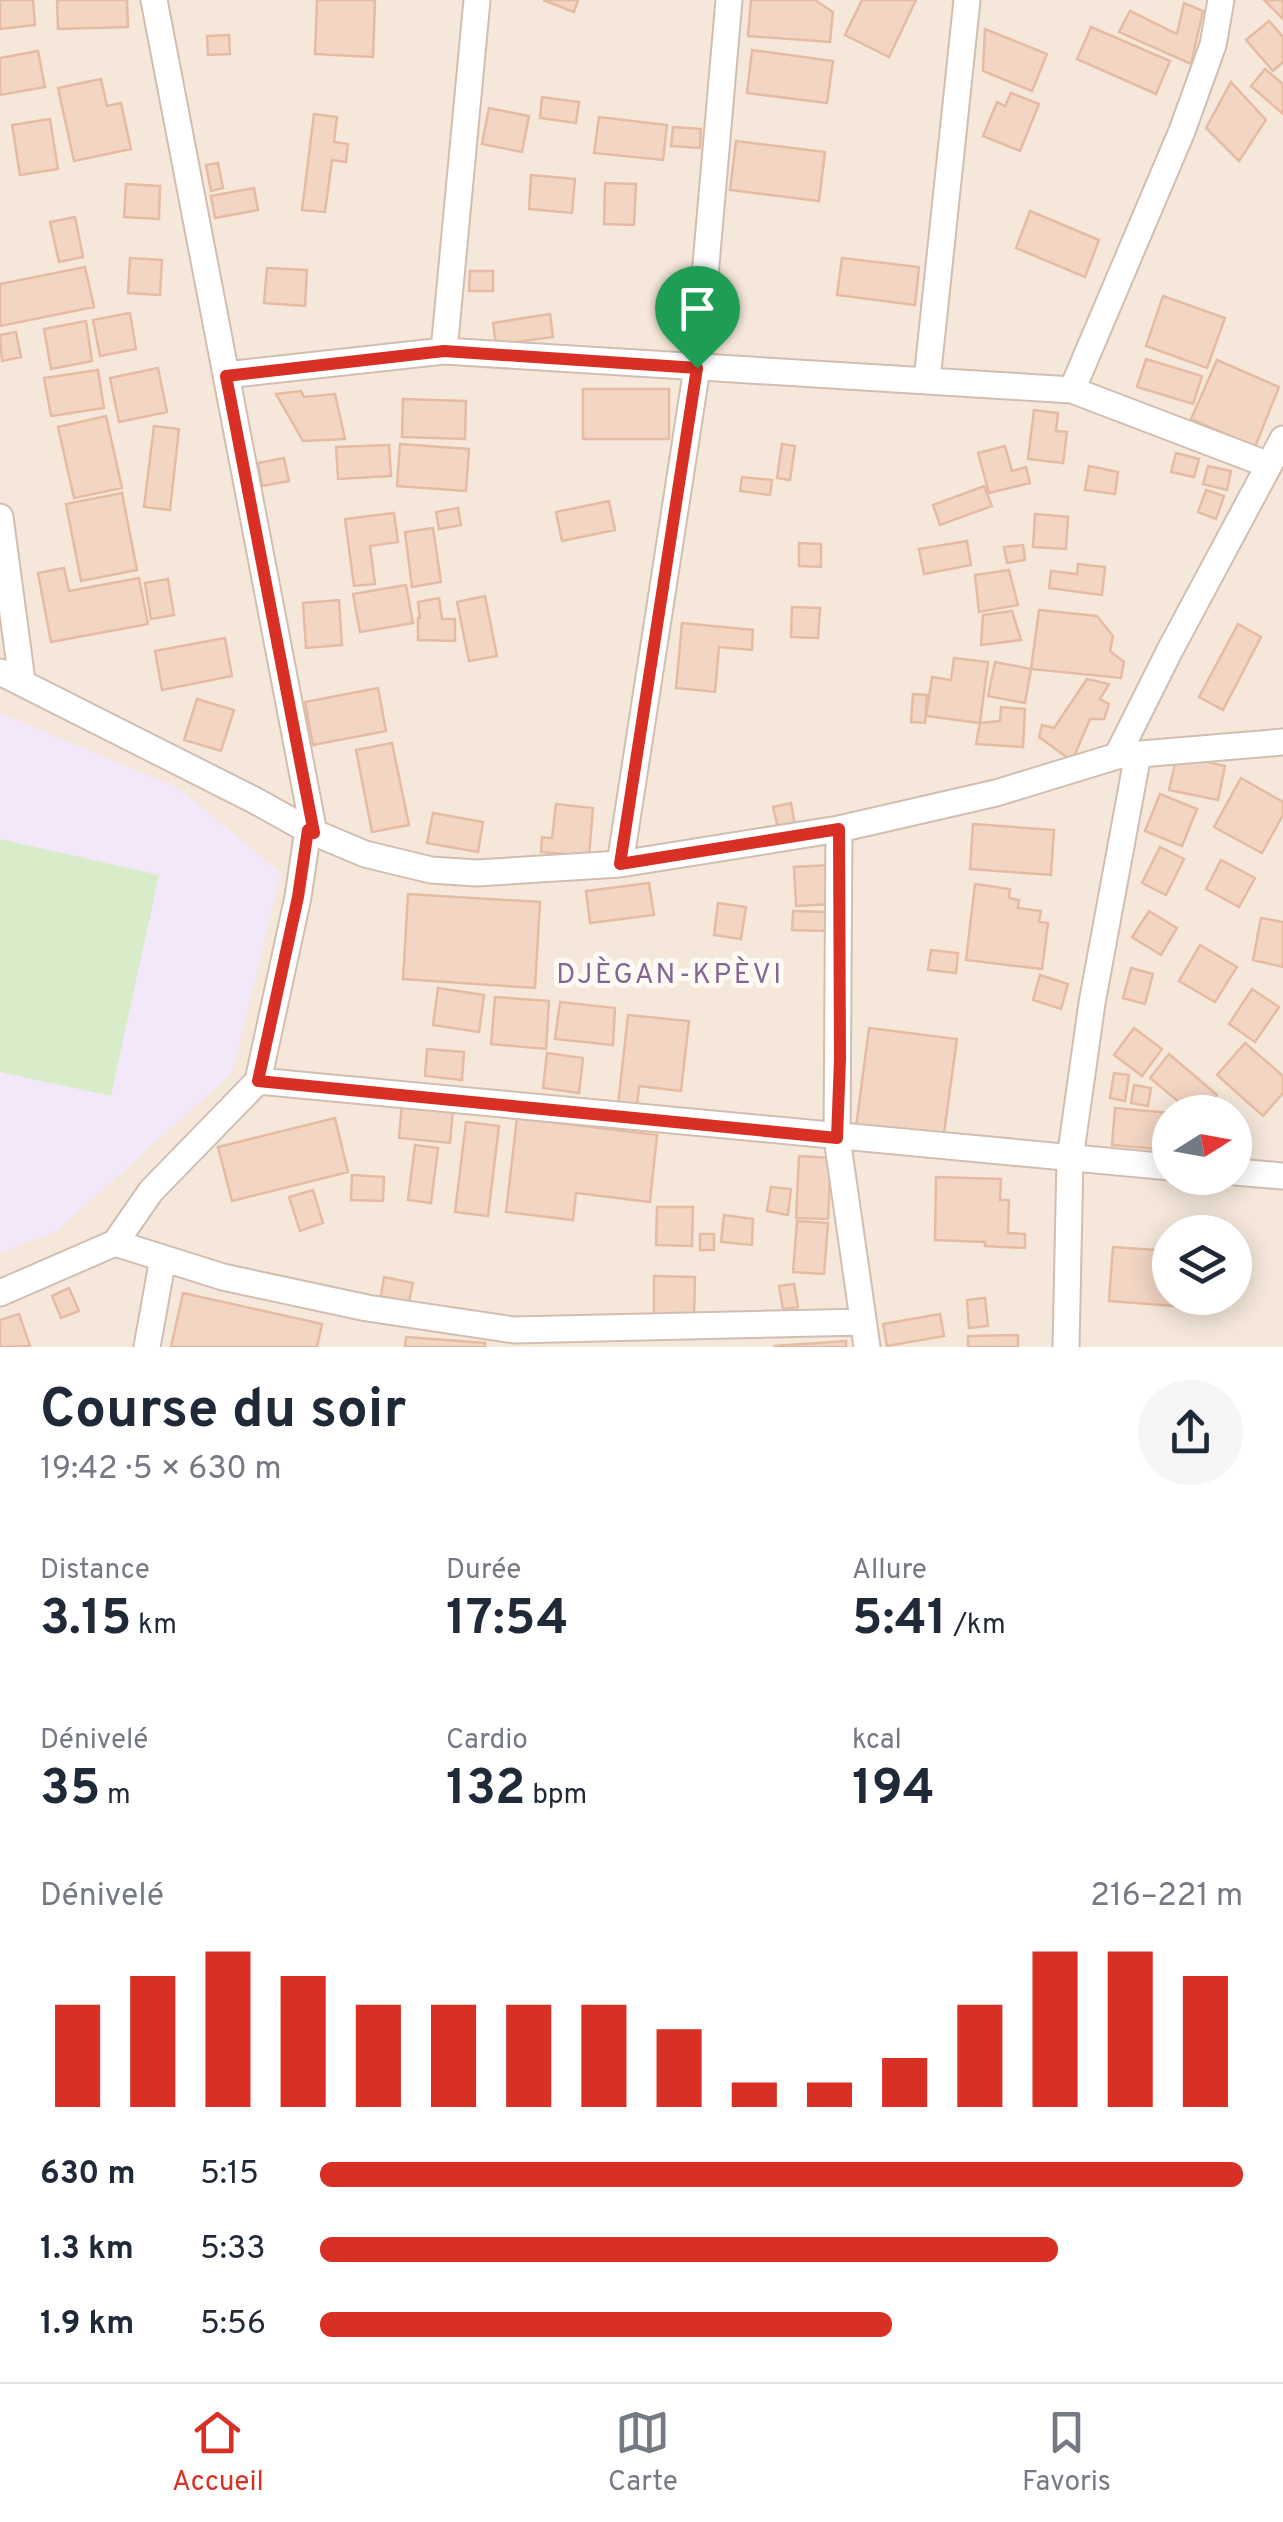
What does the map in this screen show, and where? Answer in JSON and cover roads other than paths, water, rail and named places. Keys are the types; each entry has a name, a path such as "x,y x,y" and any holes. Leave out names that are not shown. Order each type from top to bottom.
{"street":[{"path":"0,1293 116,1243 151,1192 258,1081 311,832 154,0"},
{"path":"444,351 477,0"},
{"path":"620,864 697,368 730,0"},
{"path":"927,380 966,0"},
{"path":"1072,390 1182,130 1214,45 1221,0"},
{"path":"226,376 444,351 1072,390 1269,465"},
{"path":"1066,1347 1070,1159 1128,755 1283,438"},
{"path":"0,517 11,677 311,832 365,854 431,870 478,873 620,864 839,829 996,792 1128,755 1283,742"},
{"path":"116,1243 224,1277 368,1308 514,1330 864,1334 837,1138 839,829"},
{"path":"258,1081 1152,1166"},
{"path":"1252,1173 1283,1176"},
{"path":"147,1347 163,1258"}],"district":[{"name":"DJÈGAN-KPÈVI","path":"670,973"}]}
